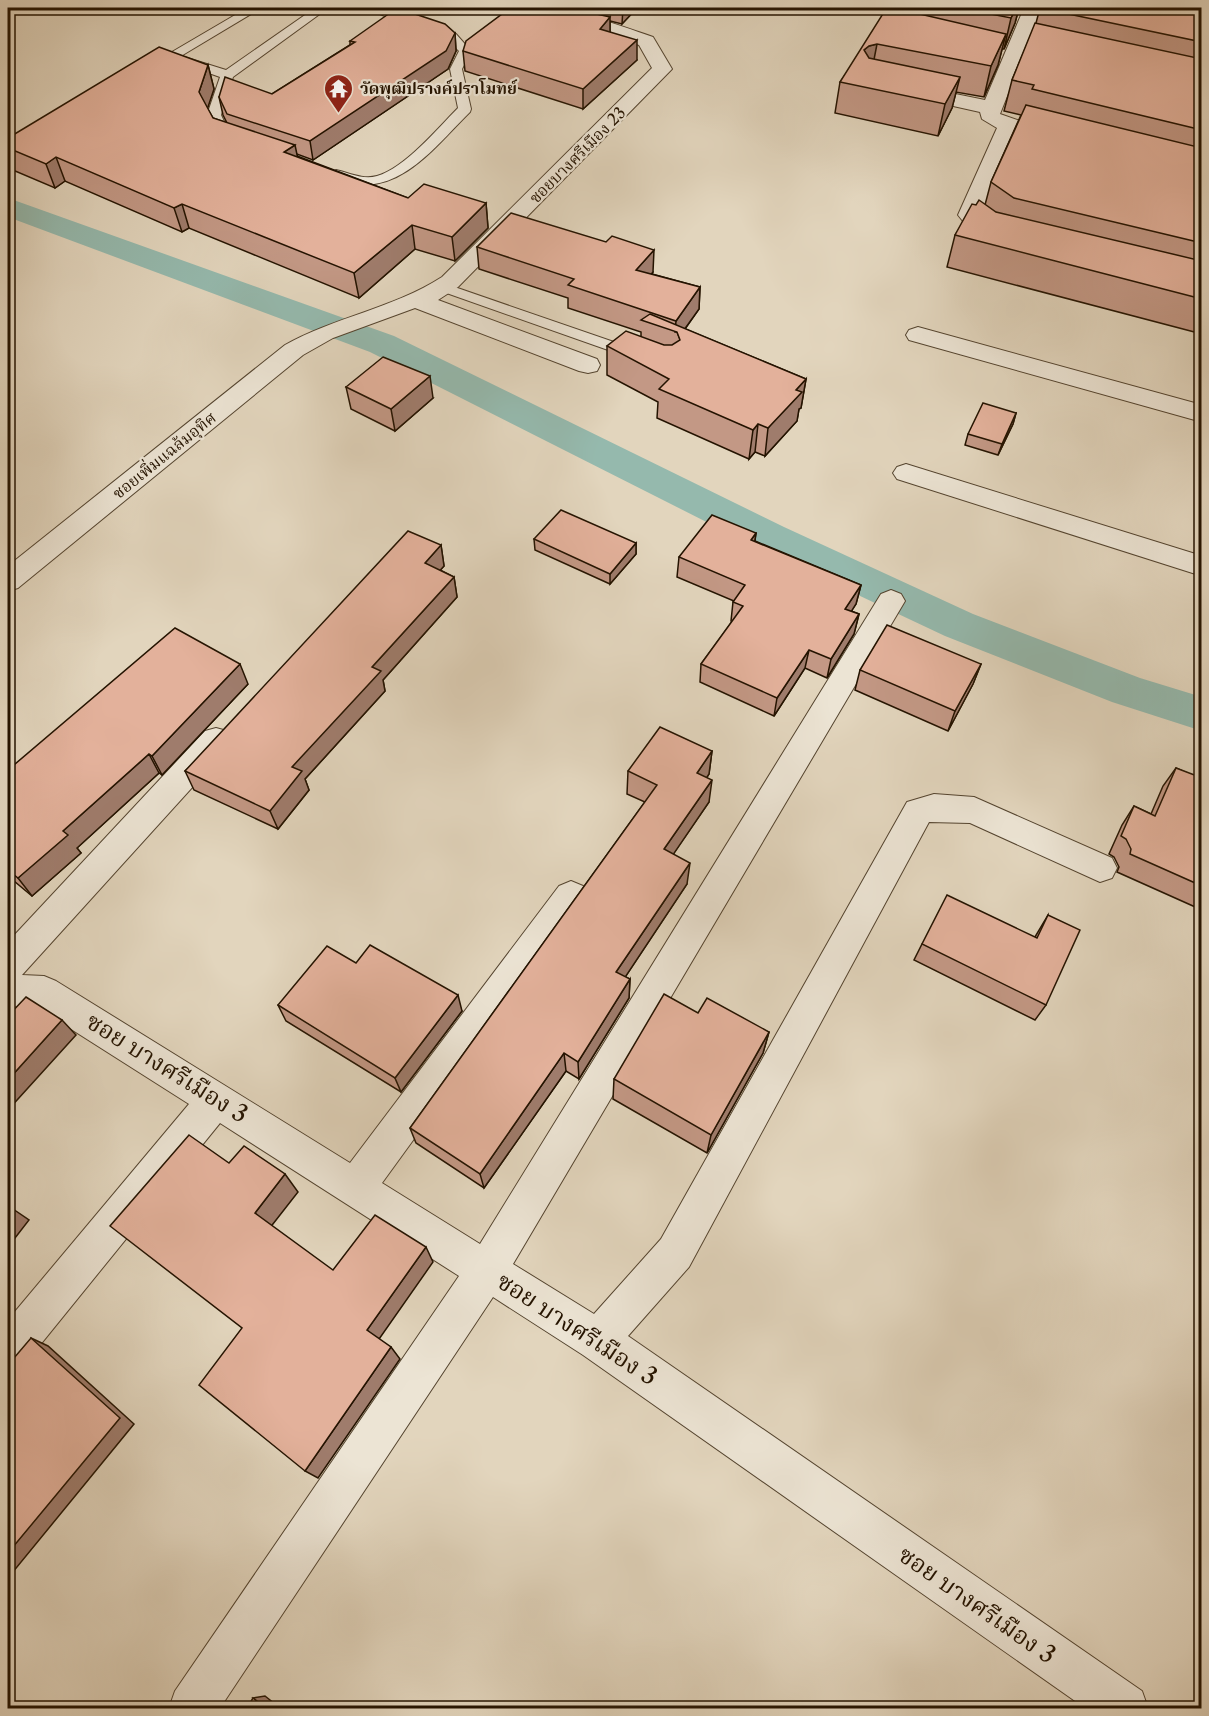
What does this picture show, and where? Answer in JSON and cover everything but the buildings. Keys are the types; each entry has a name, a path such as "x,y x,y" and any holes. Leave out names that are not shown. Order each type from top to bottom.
{"street":[{"name":"ซอยบางศรีเมือง 23","path":"357,320 415,300 443,287 662,69 646,40 605,27 524,8"},
{"path":"1006,12 1031,12 989,115 996,121 1043,134"},
{"path":"988,54 1040,48"},
{"path":"893,88 992,108"},
{"path":"1009,125 969,215 978,225 996,236 1019,241"},
{"path":"415,300 588,365"},
{"name":"ซอยเพิ่มแฉล้มอุทิศ","path":"8,581 294,350 324,333 357,320"},
{"path":"918,334 1202,414"},
{"path":"906,473 1202,566"},
{"path":"192,1708 487,1270 891,601"},
{"path":"8,966 234,722"},
{"path":"598,1340 644,1292 675,1253 918,811 934,807 974,810 1100,868"},
{"path":"356,1186 571,896"},
{"name":"ซอย บางศรีเมือง 3","path":"8,990 44,992 598,1340 1125,1708"},
{"path":"8,1351 217,1099"}],"lane":[{"path":"154,67 255,8"},
{"path":"247,144 225,137 214,115 226,75 322,8"},
{"path":"324,170 357,181 382,179 398,171 465,110 456,69 465,51 452,38 370,8"},
{"path":"173,55 226,75"},
{"path":"443,287 646,359"}],"waterway":[{"path":"8,207 382,344 770,537 959,625 1127,690 1202,714"}],"place":[{"name":"วัดพุฒิปรางค์ปราโมทย์","path":"339,114"}]}
